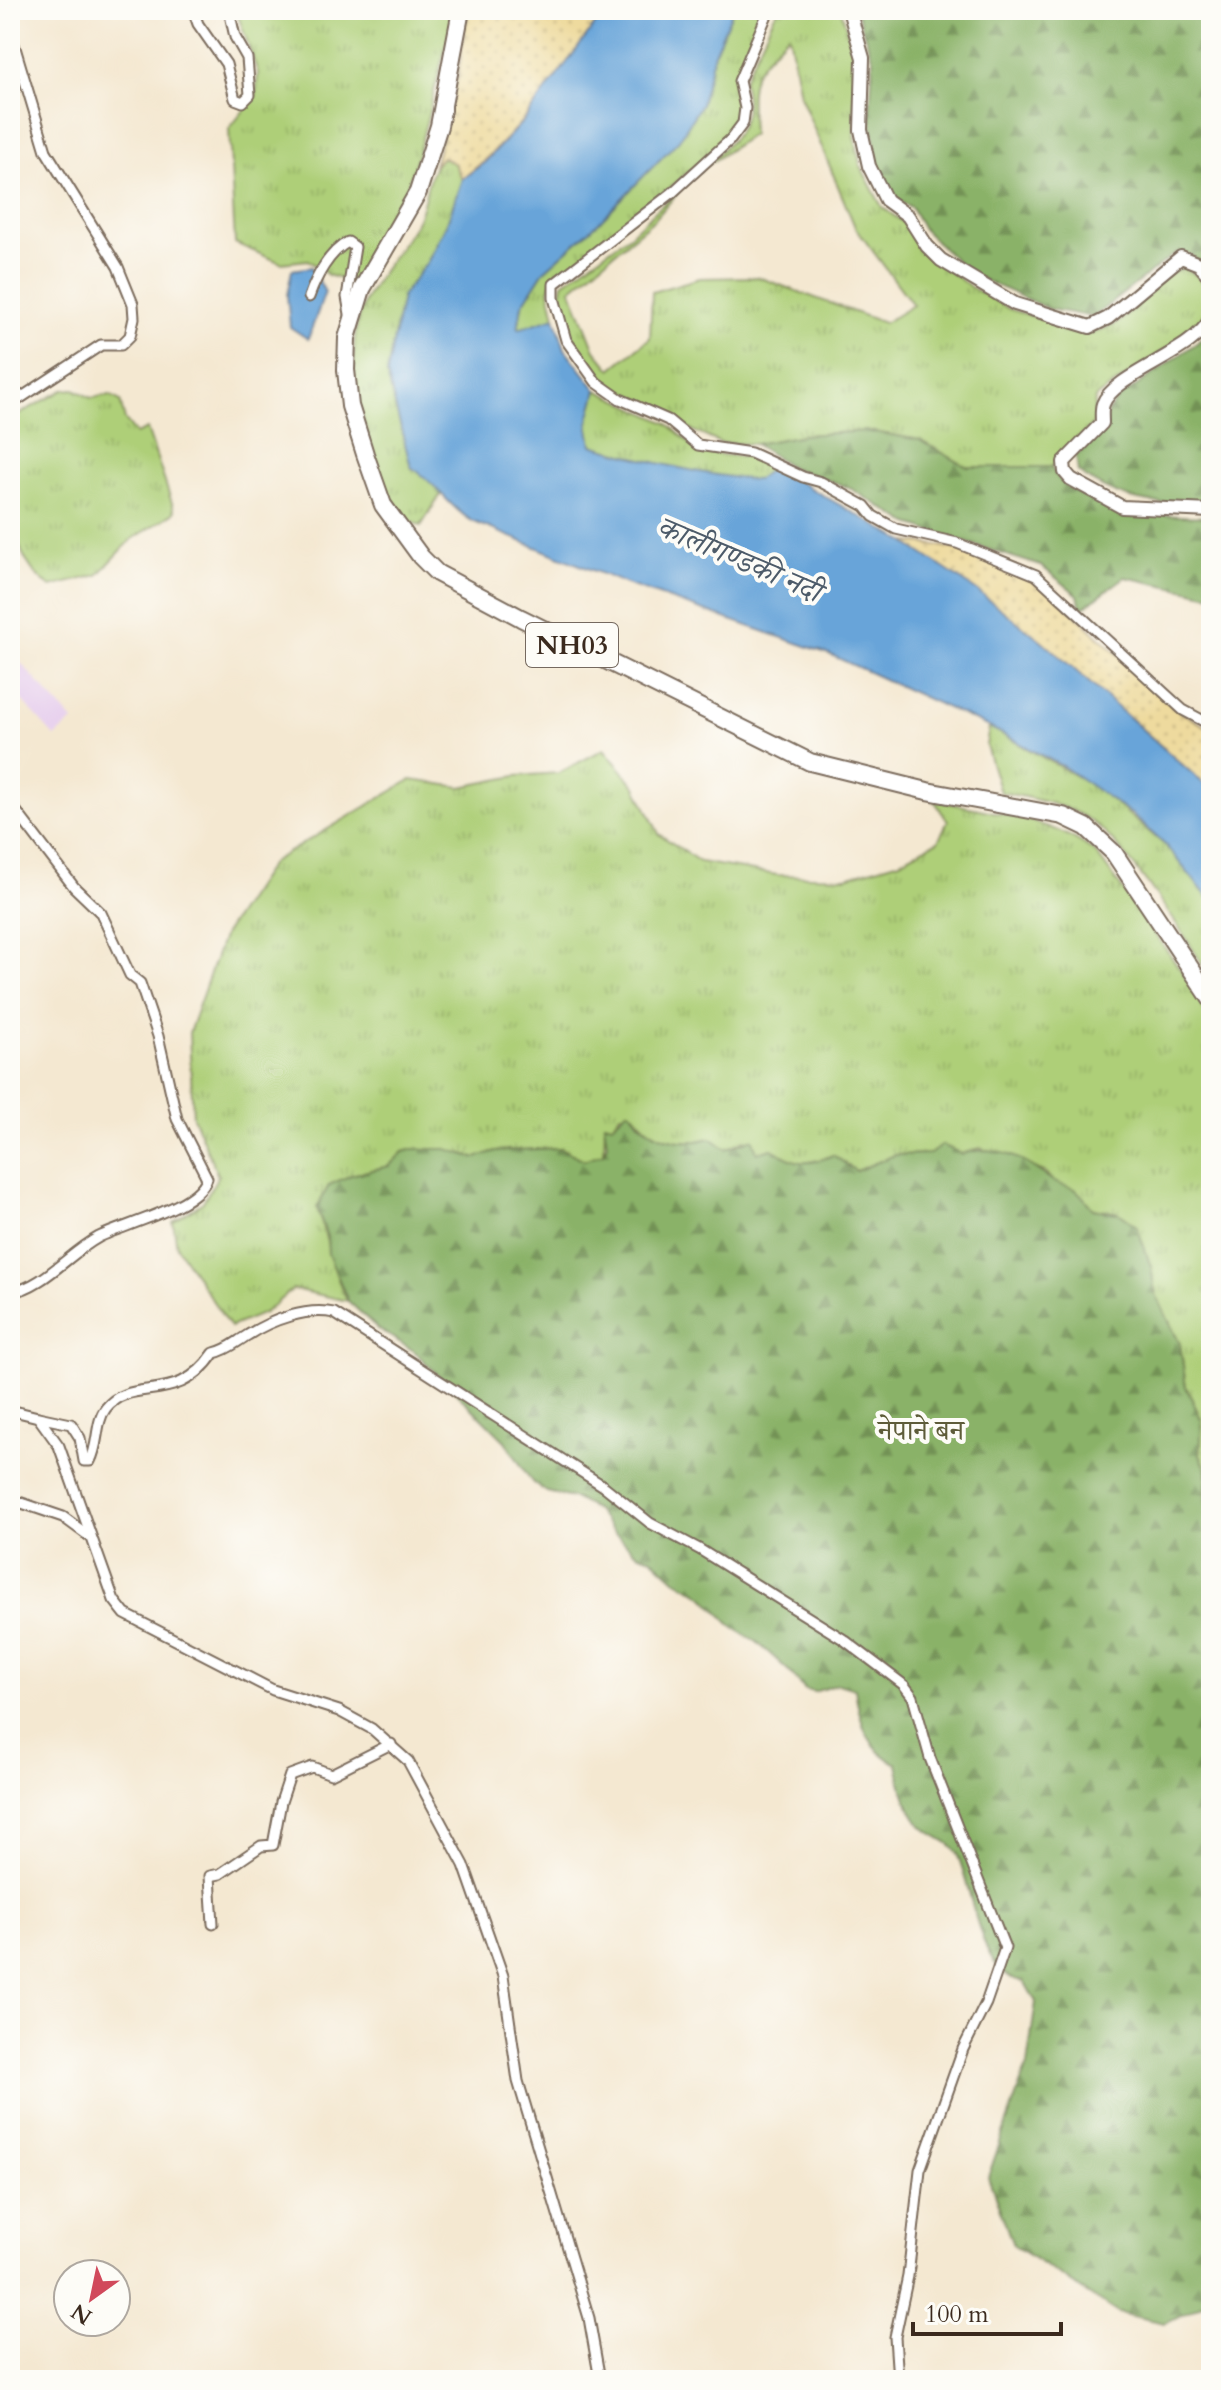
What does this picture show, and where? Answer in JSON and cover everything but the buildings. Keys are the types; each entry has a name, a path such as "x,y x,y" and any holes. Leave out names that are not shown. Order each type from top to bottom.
{"highway":[{"name":"NH03","path":"461,10 439,126 418,192 362,289 347,338 346,370 350,406 383,505 421,557 437,573 606,663 810,762 927,791 1063,816 1086,827 1114,853 1211,999"}],"street":[{"path":"193,10 198,24 226,64 235,99 243,102 250,95 249,68 235,37 229,10"},
{"path":"769,10 739,81 745,108 743,123 731,139 672,193 554,284 562,329 572,349 604,387 620,399 668,420 698,445 767,458 865,506 873,516 896,529 957,543 1014,563 1036,575 1183,710 1211,725"},
{"path":"849,10 863,58 861,130 869,166 886,200 908,216 927,246 941,260 1015,304 1082,326 1108,318 1181,257 1191,259 1211,278"},
{"path":"10,31 46,151 118,267 134,318 130,336 121,345 101,345 10,405"},
{"path":"309,297 338,247 348,242 355,247 347,297 347,338"},
{"path":"1211,318 1195,338 1134,376 1107,398 1103,405 1102,423 1064,462 1071,479 1122,507 1211,511"},
{"path":"10,803 74,887 101,913 130,975 140,983 158,1036 177,1119 207,1178 205,1185 191,1196 100,1237 29,1289 10,1293"},
{"path":"10,1410 71,1424 80,1438 84,1461 90,1461 105,1409 118,1400 136,1391 155,1391 188,1380 200,1372 214,1353 226,1350 267,1324 319,1310 334,1313 605,1487 650,1523 843,1639 904,1685 913,1697 930,1758 1005,1948 986,2003 963,2049 920,2170 908,2276 895,2337 898,2380"},
{"path":"38,1417 59,1446 81,1499 91,1538 114,1600 125,1614 273,1690 339,1711 372,1729 408,1761 438,1812 464,1865 503,1976 518,2081 589,2318 600,2380"},
{"path":"10,1499 63,1517 91,1538"},
{"path":"213,1924 210,1876 220,1874 261,1846 273,1845 290,1775 312,1767 331,1774 391,1744"}],"shaded area":[{"path":"10,651 73,721 55,737 10,687"}],"green space":[{"path":"236,10 455,10 418,154 400,206 354,283 328,275 308,260 281,263 235,243 229,129 256,95 258,73"},
{"path":"733,10 765,10 736,75 741,115 729,135 660,197 553,280 549,290 555,317 518,330 522,305 543,272 599,222 679,140 701,104 714,53"},
{"path":"777,10 841,10 856,60 854,130 860,165 882,207 905,224 926,254 969,286 1009,309 1091,334 1118,323 1167,275 1185,267 1201,279 1210,305 1196,328 1095,398 1093,424 1051,467 967,467 920,440 868,431 803,435 755,444 720,443 689,429 671,413 607,383 571,335 560,300 563,283 631,234 687,182 655,219 571,289 595,350 611,369 650,338 652,292 700,278 758,277 884,323 913,305 855,227 800,95 789,34 765,59 754,78 751,88 752,134 697,172 732,140 741,126 746,105 743,81"},
{"path":"856,10 1211,10 1211,273 1191,255 1177,252 1093,317 1049,309 970,274 923,229 911,207 896,200 878,165 870,111 873,60"},
{"path":"442,157 455,164 462,179 447,223 428,261 402,296 387,374 411,467 431,479 441,494 421,526 395,514 360,409 354,352 357,326 365,301 415,224 432,172"},
{"path":"1211,327 1211,505 1157,503 1126,497 1078,472 1076,456 1104,431 1108,411 1118,399 1198,342"},
{"path":"74,389 91,398 110,395 120,401 125,420 136,434 147,429 175,512 131,540 98,575 51,587 35,573 23,555 16,534 11,511 10,419 63,390"},
{"path":"597,390 667,423 693,446 720,455 754,457 773,467 756,481 673,467 592,445 588,423"},
{"path":"868,431 920,440 967,467 1051,467 1063,483 1080,495 1123,510 1211,517 1211,595 1125,577 1081,609 1078,595 1041,566 909,524 848,487 793,468 755,444 803,435"},
{"path":"989,727 1097,788 1166,846 1211,901 1211,980 1155,894 1103,831 1088,819 1067,809 1000,792 986,746"},
{"path":"604,749 636,787 659,834 700,862 777,875 846,877 900,861 938,841 948,821 934,800 1040,824 1079,841 1096,853 1193,987 1211,1026 1211,1522 1205,1498 1207,1470 1200,1455 1202,1421 1186,1387 1180,1344 1155,1293 1151,1267 1119,1213 1093,1209 1076,1190 1054,1183 1045,1172 980,1148 962,1154 895,1155 856,1171 833,1155 801,1162 772,1149 756,1154 745,1140 726,1149 711,1138 690,1141 669,1139 650,1130 635,1114 620,1114 612,1125 605,1123 604,1153 584,1160 560,1148 496,1151 476,1158 446,1149 414,1149 403,1152 389,1166 351,1175 317,1208 334,1267 348,1301 293,1289 264,1313 230,1327 177,1247 173,1222 203,1202 218,1176 193,1117 189,1033 224,934 272,862 411,780 461,787 516,776 559,773"},
{"name":"नेपाने बन","path":"628,1110 649,1130 666,1138 693,1141 711,1138 726,1149 753,1139 757,1153 772,1149 801,1162 833,1155 856,1171 895,1155 930,1154 942,1145 962,1154 988,1150 999,1152 1022,1161 1056,1183 1076,1190 1093,1209 1119,1213 1137,1226 1151,1267 1155,1293 1180,1344 1186,1387 1202,1421 1200,1455 1207,1470 1205,1498 1211,1522 1211,2300 1165,2323 1118,2313 1013,2245 988,2177 1027,2065 1036,2002 1024,1981 1008,1976 986,1947 956,1852 920,1824 910,1808 897,1764 878,1750 866,1732 855,1689 838,1684 814,1692 805,1690 789,1671 757,1642 734,1628 703,1596 675,1579 652,1558 637,1553 612,1531 596,1510 576,1499 547,1492 532,1482 505,1441 414,1351 378,1329 348,1301 328,1254 327,1237 317,1208 329,1185 351,1175 389,1166 403,1152 414,1149 447,1149 475,1158 496,1151 560,1148 584,1160 604,1153 607,1144 604,1123 612,1125"}],"sand":[{"path":"468,10 606,10 522,121 462,179 455,164 442,157 434,166 457,81"},
{"path":"905,542 982,556 1036,581 1052,593 1180,712 1211,729 1211,790 1041,640"}],"water":[{"name":"कालीगण्डकी नदी","path":"606,10 733,10 714,53 701,104 679,140 599,222 543,272 522,305 518,329 555,317 565,349 597,390 588,423 592,445 673,467 735,478 756,480 773,467 905,542 976,590 1041,640 1211,790 1211,901 1166,846 1133,815 1064,767 989,727 829,654 629,585 472,521 411,467 387,374 402,296 428,261 447,223 462,179 485,162 524,120"},
{"path":"311,267 325,292 308,339 290,327 287,295 292,270"}]}
